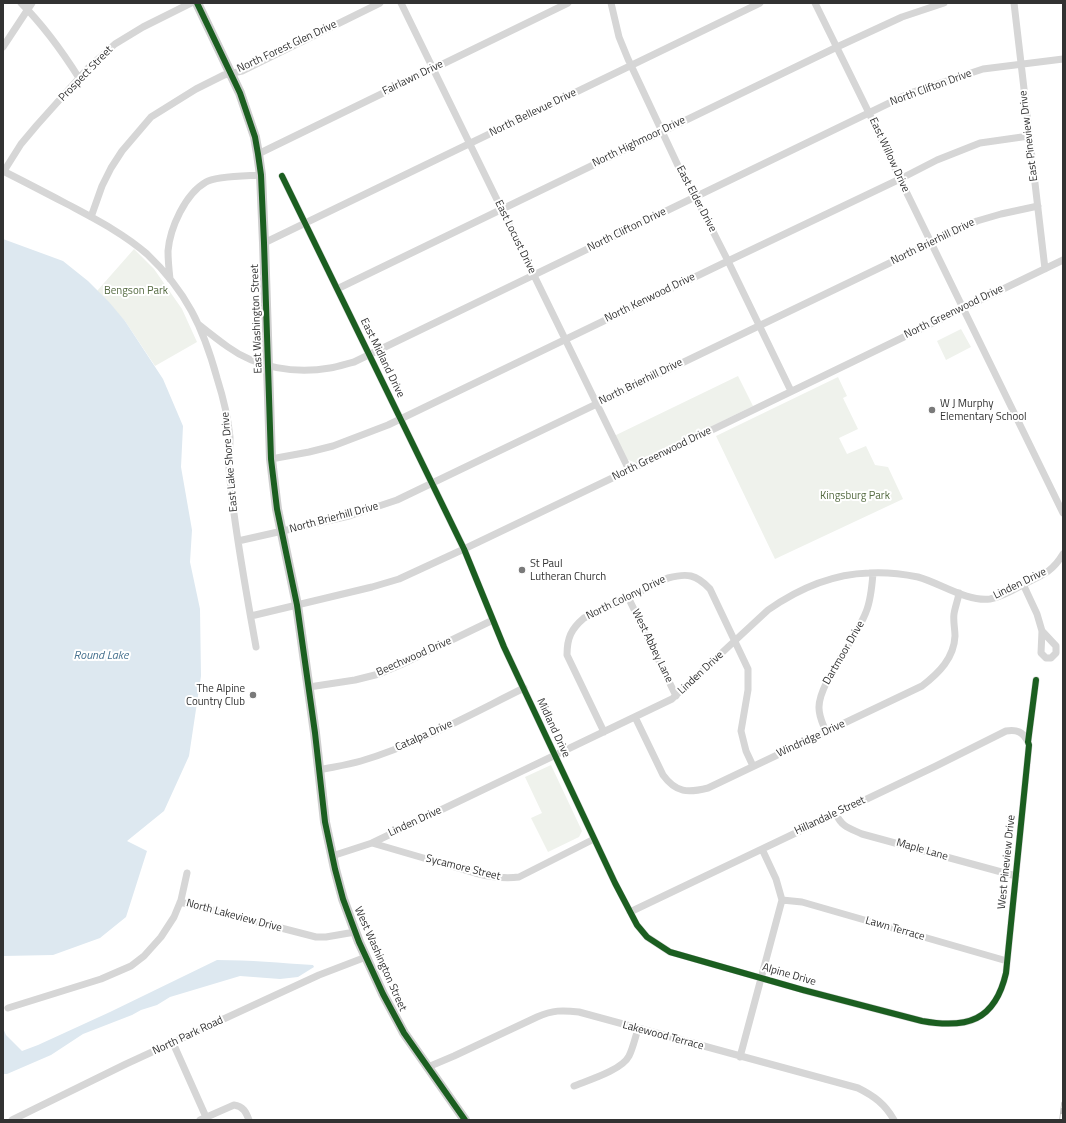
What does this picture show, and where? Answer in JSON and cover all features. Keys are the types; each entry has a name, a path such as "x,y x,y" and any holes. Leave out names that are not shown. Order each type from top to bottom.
{"main road":[{"name":"East Washington Street","path":"197,3 240,93 255,137 258,154 261,175 264,243 271,459 277,509 298,605 303,644"},
{"name":"West Washington Street","path":"303,644 325,822 343,899 355,932 383,994 404,1033 465,1120"}],"street":[{"path":"21,3 59,47 79,78"},
{"path":"3,48 32,3"},
{"name":"Prospect Street","path":"4,171 21,144 88,68 115,44 143,27 191,3"},
{"name":"North Forest Glen Drive","path":"91,217 102,186 111,168 122,151 151,117 196,89 224,75 242,71 380,3"},
{"name":"East Locust Drive","path":"401,3 629,470"},
{"name":"Fairlawn Drive","path":"258,154 568,3"},
{"name":"East Elder Drive","path":"611,3 619,36 631,65 681,172 728,261 791,391"},
{"name":"North Bellevue Drive","path":"264,243 760,3"},
{"name":"East Willow Drive","path":"815,3 1063,513"},
{"name":"North Highmoor Drive","path":"337,289 837,47 902,17 944,3"},
{"name":"East Pineview Drive","path":"1014,3 1046,268"},
{"name":"North Clifton Drive","path":"198,324 228,348 257,363 268,366 289,370 312,370 331,368 354,362 533,274 910,93 983,69 1063,59"},
{"name":"North Kenwood Drive","path":"271,459 310,452 360,437 937,160 980,143 1029,136"},
{"name":"East Lake Shore Drive","path":"4,171 109,226 146,253 170,279 188,305 204,335 214,366 228,422 230,439 230,474 238,541 256,647"},
{"path":"170,279 168,250 172,233 178,215 191,195 206,182 261,175"},
{"name":"East Midland Drive","path":"282,176 464,549"},
{"name":"North Brierhill Drive","path":"238,541 349,516 378,507 977,221 1038,206"},
{"name":"North Greenwood Drive","path":"250,616 372,587 398,579 629,470 1063,260"},
{"name":"Midland Drive","path":"464,549 493,620 555,756 630,912"},
{"name":"Linden Drive","path":"332,856 372,843 660,706 676,696 768,610 801,590 824,581 846,576 873,573 918,577 959,593 979,599 990,599 1047,573 1057,564 1063,554"},
{"name":"Dartmoor Drive","path":"826,732 820,717 820,698 825,686 858,631 870,598 873,573"},
{"name":"North Colony Drive","path":"604,732 567,655 567,644 570,634 576,624 584,618 668,578 682,574 693,576 703,582 710,589 748,668 748,690 741,731 746,751 753,766"},
{"path":"1024,584 1037,614 1042,631"},
{"name":"Windridge Drive","path":"635,717 663,775 669,784 678,789 693,792 708,788 922,686 935,677 952,653 955,640 953,615 959,593"},
{"name":"West Abbey Lane","path":"628,597 676,696"},
{"name":"Beechwood Drive","path":"309,687 355,680 379,674 493,620"},
{"name":"West Pineview Drive","path":"960,1024 980,1017 998,998 1003,987 1016,876 1028,742 1036,680"},
{"name":"Catalpa Drive","path":"319,770 360,761 396,749 524,688"},
{"name":"Hillandale Street","path":"630,912 1006,731 1013,730 1020,732 1025,736 1028,742"},
{"name":"Maple Lane","path":"836,814 840,822 847,828 862,834 1016,876"},
{"name":"Sycamore Street","path":"372,843 475,873 491,877 506,878 519,877 594,839"},
{"path":"740,1057 782,900 776,879 762,849"},
{"path":"180,902 187,873"},
{"name":"Lawn Terrace","path":"782,900 802,902 1007,961"},
{"name":"North Lakeview Drive","path":"8,1008 101,979 131,966 144,956 160,937 174,917 180,902 316,937 326,937 355,932"},
{"name":"Alpine Drive","path":"630,912 637,925 647,937 670,952 922,1021 936,1024 960,1024"},
{"name":"North Park Road","path":"12,1120 172,1043 319,975 366,956"},
{"name":"Lakewood Terrace","path":"428,1067 550,1012 563,1010 579,1012 858,1088 871,1094 882,1103 894,1120"},
{"path":"574,1086 623,1064 629,1057 638,1029"},
{"path":"172,1043 203,1119 229,1106 239,1105 244,1108 249,1120"}],"green space":[{"name":"Bengson Park","path":"134,249 154,269 182,309 197,342 155,366 125,321 97,291"},
{"path":"961,329 971,347 946,360 937,341"},
{"path":"738,376 753,406 636,463 626,459 614,436"},
{"name":"Kingsburg Park","path":"838,377 847,396 843,398 858,429 839,438 847,454 866,446 875,465 888,467 903,499 775,559 716,436"},
{"path":"551,765 582,831 579,837 548,852 531,818 542,813 525,777"}],"water":[{"name":"Round Lake","path":"3,239 63,261 88,281 125,321 163,379 183,426 181,467 192,530 190,562 200,609 201,676 189,756 164,811 127,841 147,851 126,917 100,938 53,955 3,956"},
{"path":"217,960 313,965 314,967 298,977 280,979 240,976 170,997 157,1005 83,1034 51,1055 7,1074 3,1074 3,1028 6,1035 22,1051 110,1012"}],"railway":[{"path":"1061,1120 1063,1103"}],"cycle path":[{"path":"197,3 240,93 255,137 258,154 261,175 264,243 271,459 277,509 297,605 315,733 325,822 335,869 343,899 359,942 383,994 404,1033 465,1120"},
{"path":"282,176 464,549 504,647 615,883 637,925 647,937 670,952 803,990 922,1021 953,1024 977,1018 995,1002 1006,973 1029,745 1028,742 1036,680"}],"place":[{"name":"W J Murphy Elementary School","path":"932,410"},
{"name":"St Paul Lutheran Church","path":"522,570"},
{"name":"The Alpine Country Club","path":"253,695"}]}
